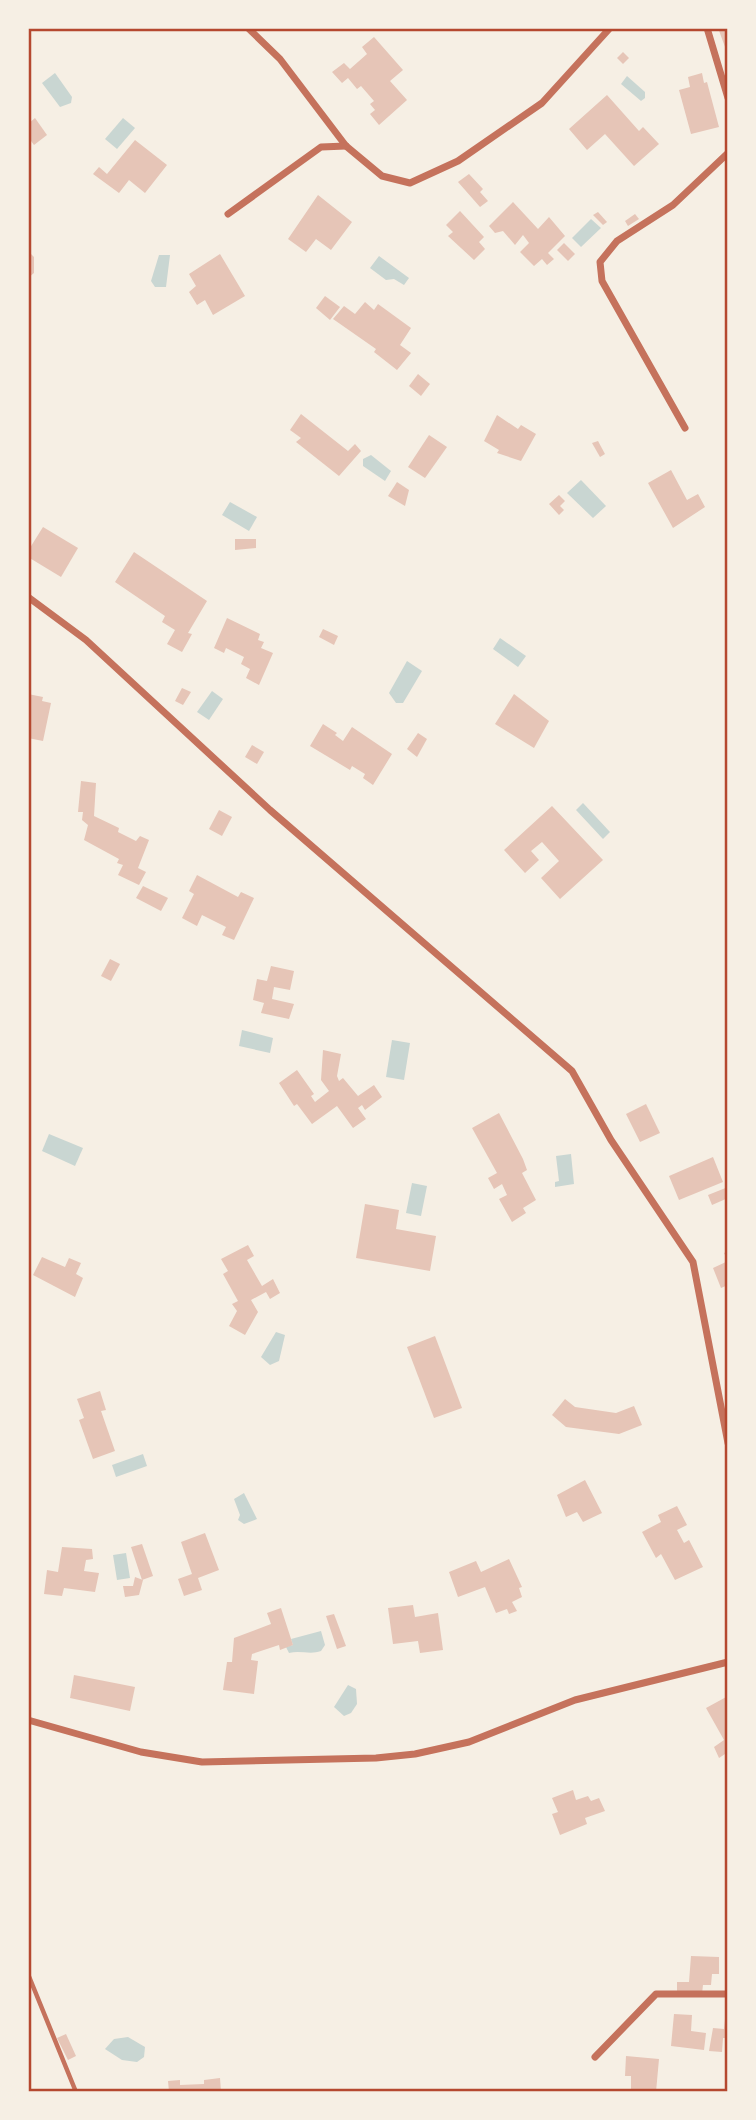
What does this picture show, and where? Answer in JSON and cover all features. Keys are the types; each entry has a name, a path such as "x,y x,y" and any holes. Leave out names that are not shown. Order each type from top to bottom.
{"street":[{"path":"248,28 279,59 346,146 382,176 410,183 458,161 542,103 611,28"},
{"path":"707,28 728,99"},
{"path":"228,214 321,148 346,146"},
{"path":"685,428 602,281 600,261 617,242 673,205 728,153"},
{"path":"28,597 86,640 270,810 467,983 572,1070 611,1140 693,1262 728,1443"},
{"path":"28,1720 141,1752 202,1762 376,1758 415,1754 469,1742 575,1700 728,1662"},
{"path":"596,2057 656,1994 728,1994"}],"lane":[{"path":"28,1974 76,2092"}],"shaded area":[{"path":"55,73 72,97 71,103 60,107 42,83"},
{"path":"627,76 645,92 645,98 641,101 621,84"},
{"path":"123,118 135,128 117,149 105,139"},
{"path":"591,219 601,228 581,247 572,238"},
{"path":"159,255 170,255 166,287 155,287 151,281"},
{"path":"379,256 409,278 404,285 394,279 386,280 370,268"},
{"path":"371,455 391,471 385,481 363,466 363,459"},
{"path":"581,480 606,506 593,518 567,493"},
{"path":"230,502 257,517 249,531 222,515"},
{"path":"500,638 526,656 518,667 493,649"},
{"path":"407,661 422,671 403,703 396,703 389,693"},
{"path":"212,691 223,699 209,720 197,712"},
{"path":"583,803 610,832 603,839 576,810"},
{"path":"242,1030 273,1038 270,1053 239,1046"},
{"path":"392,1040 410,1043 404,1080 386,1077"},
{"path":"49,1134 83,1148 75,1166 42,1151"},
{"path":"571,1154 574,1184 555,1187 555,1182 559,1181 556,1156"},
{"path":"412,1183 427,1186 421,1216 406,1213"},
{"path":"276,1332 285,1335 279,1361 270,1365 261,1357"},
{"path":"143,1454 147,1466 116,1477 112,1465"},
{"path":"244,1493 257,1519 244,1524 238,1520 240,1515 234,1499"},
{"path":"126,1553 130,1578 117,1580 113,1555"},
{"path":"321,1631 325,1645 321,1651 289,1653 286,1647 293,1645 291,1639"},
{"path":"348,1685 356,1689 357,1704 351,1713 344,1716 334,1707"},
{"path":"128,2037 145,2047 144,2057 137,2062 122,2060 105,2049 114,2039"}],"building":[{"path":"718,28 728,28 728,55"},
{"path":"374,37 403,70 390,81 407,100 379,125 370,114 375,110 370,104 374,101 361,86 357,89 348,78 342,83 332,72 344,63 350,69 367,54 362,47"},
{"path":"623,52 629,58 623,64 617,58"},
{"path":"702,73 719,127 691,134 679,90 690,87 688,77"},
{"path":"607,95 639,131 643,127 659,144 634,166 605,134 587,150 569,129"},
{"path":"35,118 47,135 34,145 28,137 28,124"},
{"path":"135,140 167,165 145,193 129,180 119,193 93,174 99,167 107,174"},
{"path":"469,174 483,189 480,192 488,201 480,207 458,182"},
{"path":"318,195 352,222 331,250 316,239 306,252 288,239"},
{"path":"513,202 538,229 549,217 565,236 548,253 554,259 547,265 542,259 534,266 520,252 529,243 523,235 515,245 503,231 495,233 489,226"},
{"path":"460,211 484,237 479,242 485,249 474,260 448,236 453,232 446,225"},
{"path":"598,212 607,222 603,225 593,215"},
{"path":"635,214 639,219 628,226 625,221"},
{"path":"564,243 575,254 568,261 557,250"},
{"path":"28,251 34,257 34,273 28,278"},
{"path":"220,254 245,296 213,315 205,300 197,305 189,292 196,286 189,274"},
{"path":"325,296 340,307 330,320 316,308"},
{"path":"365,302 374,310 378,304 411,328 400,345 411,353 397,370 374,352 376,349 333,319 344,306 355,314"},
{"path":"418,374 430,384 421,396 409,386"},
{"path":"301,414 348,451 355,444 361,451 339,476 296,442 301,438 290,430"},
{"path":"497,415 518,429 521,425 536,434 521,461 497,453 499,450 484,441"},
{"path":"429,435 447,447 425,478 408,467"},
{"path":"598,441 605,454 600,457 592,443"},
{"path":"671,470 687,500 698,494 705,507 673,528 648,483"},
{"path":"397,482 409,490 405,506 388,496"},
{"path":"559,495 565,501 560,506 564,510 559,515 549,504"},
{"path":"43,527 78,548 61,577 28,557 28,551"},
{"path":"235,539 256,539 256,548 235,550"},
{"path":"134,552 207,601 188,633 192,634 182,652 167,644 175,630 162,622 165,616 115,582"},
{"path":"227,618 260,634 258,640 264,642 261,648 273,653 259,685 246,678 250,669 241,664 244,657 226,648 224,653 214,648"},
{"path":"323,629 338,636 334,645 319,637"},
{"path":"182,688 191,692 183,705 175,701"},
{"path":"28,694 43,697 42,701 51,703 43,741 28,738"},
{"path":"514,694 549,721 534,748 495,724"},
{"path":"323,724 337,733 335,735 343,741 352,727 392,754 373,785 363,778 365,774 352,766 350,770 310,746"},
{"path":"418,733 427,739 417,757 407,749"},
{"path":"252,745 264,752 257,764 245,757"},
{"path":"81,781 96,783 94,816 119,828 118,832 136,841 140,836 149,840 138,868 146,872 139,885 118,875 123,865 117,863 119,859 84,840 88,825 82,820 83,812 78,812"},
{"path":"552,806 603,860 560,899 541,878 559,861 542,842 531,851 539,860 525,873 504,850"},
{"path":"219,810 232,817 222,836 209,829"},
{"path":"197,875 238,897 241,892 254,898 234,940 222,935 226,927 202,915 197,926 182,918 194,894 189,891"},
{"path":"143,886 168,898 161,911 136,898"},
{"path":"110,959 120,964 111,981 101,976"},
{"path":"271,966 294,971 290,990 274,987 272,999 294,1004 289,1019 261,1013 264,1003 253,1000 257,979 267,981"},
{"path":"323,1050 341,1054 337,1076 339,1081 343,1078 358,1096 374,1085 382,1097 365,1110 362,1105 358,1108 366,1119 353,1128 337,1106 312,1124 297,1104 294,1106 279,1083 297,1070 314,1094 311,1096 315,1102 329,1091 321,1080"},
{"path":"646,1104 660,1133 640,1142 626,1114"},
{"path":"499,1113 523,1159 527,1170 522,1173 536,1200 523,1208 526,1213 512,1222 499,1199 507,1195 502,1184 494,1189 488,1178 497,1173 472,1128"},
{"path":"713,1157 723,1182 679,1200 669,1176"},
{"path":"728,1187 728,1198 712,1205 708,1195"},
{"path":"365,1204 399,1210 396,1229 436,1236 430,1271 356,1258"},
{"path":"248,1245 254,1256 247,1260 262,1286 273,1279 280,1293 270,1299 266,1292 251,1300 258,1312 245,1335 229,1326 237,1311 232,1304 238,1301 223,1274 228,1271 221,1259"},
{"path":"42,1257 65,1267 69,1258 81,1263 76,1274 83,1278 75,1297 33,1275"},
{"path":"728,1261 728,1285 721,1288 713,1268"},
{"path":"435,1336 462,1408 434,1418 407,1347"},
{"path":"100,1391 106,1410 101,1411 115,1451 93,1459 79,1420 84,1418 77,1399"},
{"path":"565,1399 575,1407 616,1413 634,1406 642,1425 619,1434 566,1427 552,1415"},
{"path":"585,1480 602,1513 583,1522 577,1512 566,1517 557,1495"},
{"path":"677,1506 687,1525 677,1530 684,1543 689,1540 703,1567 675,1580 661,1554 656,1558 642,1532 661,1522 658,1515"},
{"path":"205,1533 219,1570 198,1578 202,1590 184,1596 178,1579 192,1574 181,1542"},
{"path":"142,1544 153,1576 142,1580 131,1547"},
{"path":"62,1547 92,1549 93,1559 86,1560 84,1571 99,1573 95,1592 64,1588 62,1596 44,1594 47,1570 58,1572"},
{"path":"509,1559 522,1587 519,1588 522,1597 512,1602 517,1611 509,1614 507,1609 496,1613 485,1587 458,1597 449,1572 476,1561 481,1572"},
{"path":"135,1577 143,1580 139,1595 125,1597 123,1586 133,1586"},
{"path":"413,1605 415,1617 438,1613 443,1650 420,1653 418,1641 393,1644 388,1608"},
{"path":"281,1608 293,1645 280,1650 279,1645 252,1654 251,1660 258,1661 254,1694 223,1690 227,1662 232,1662 234,1638 271,1624 267,1613"},
{"path":"334,1614 346,1646 337,1649 326,1616"},
{"path":"74,1675 135,1687 130,1711 70,1698"},
{"path":"728,1696 728,1752 719,1758 714,1747 724,1740 706,1708"},
{"path":"573,1790 576,1800 588,1796 591,1801 599,1798 605,1811 585,1818 587,1824 560,1835 552,1814 558,1812 552,1798"},
{"path":"691,1956 719,1957 719,1974 712,1974 711,1985 703,1985 702,1994 677,1992 677,1982 689,1982"},
{"path":"726,2009 728,2038 723,2038 722,2052 709,2051 713,2028 724,2029"},
{"path":"674,2014 692,2015 691,2031 706,2033 704,2050 671,2046"},
{"path":"66,2034 76,2056 68,2060 57,2038"},
{"path":"626,2056 659,2059 656,2092 619,2092 619,2089 631,2090 631,2076 625,2076"},
{"path":"220,2078 221,2092 169,2092 168,2081 180,2080 180,2085 204,2084 204,2080"}]}
